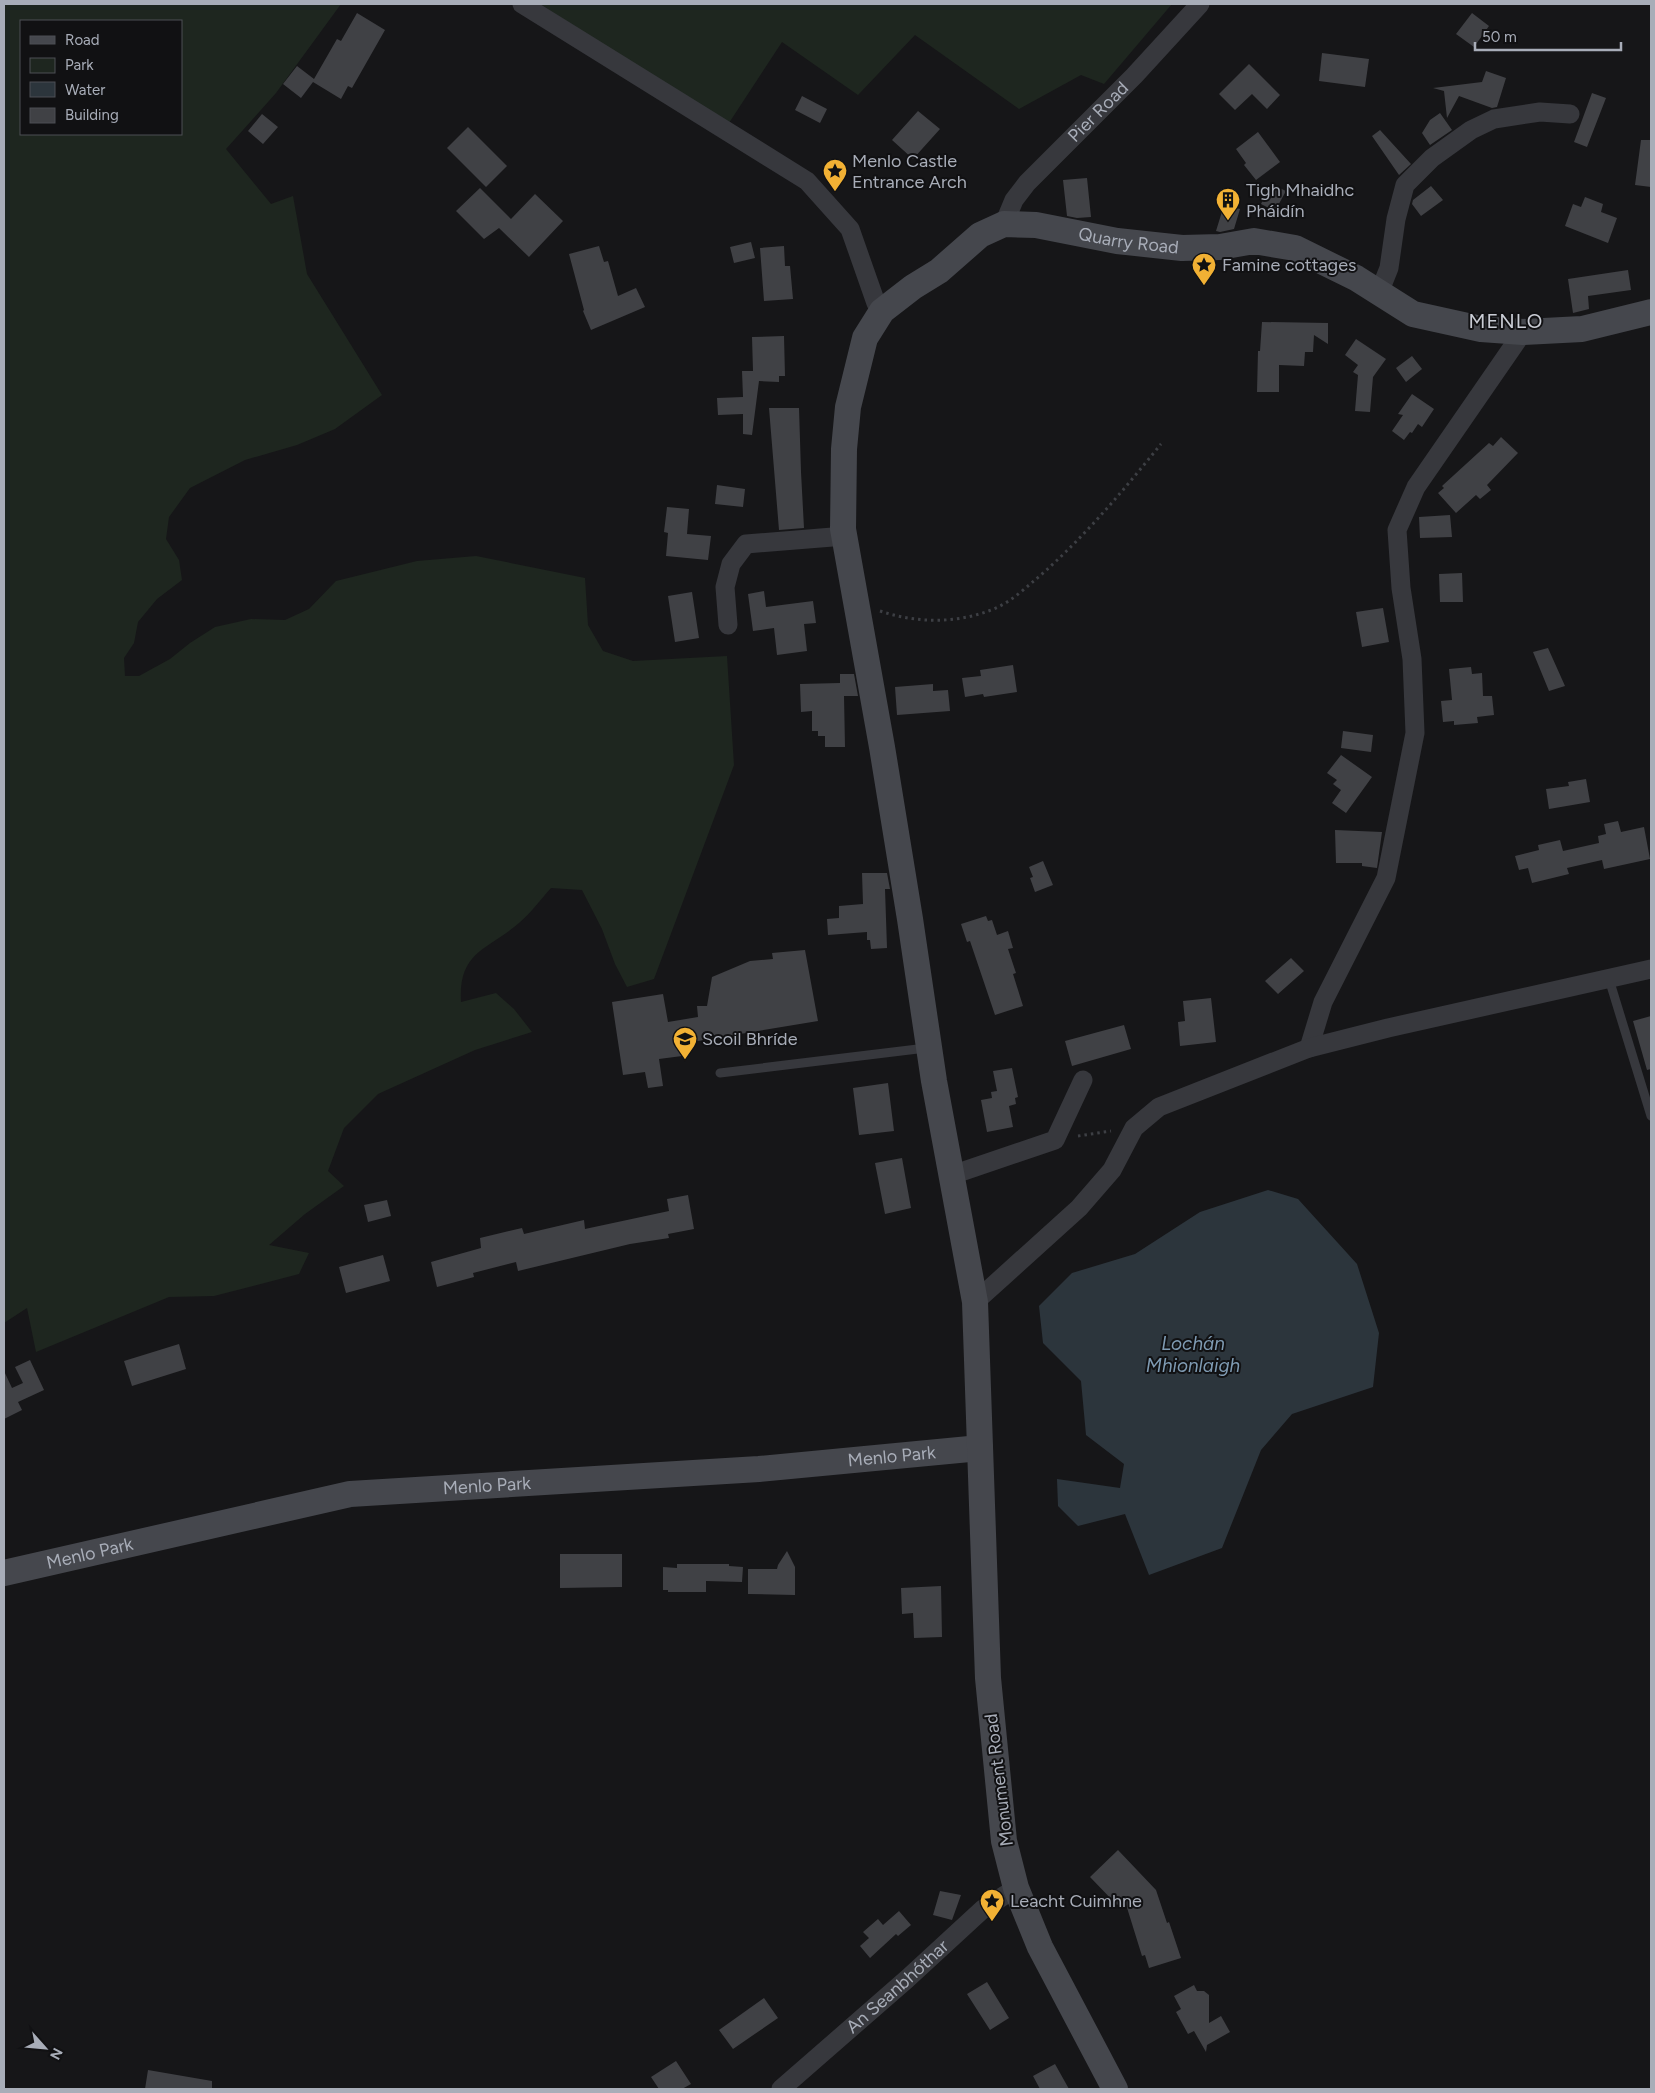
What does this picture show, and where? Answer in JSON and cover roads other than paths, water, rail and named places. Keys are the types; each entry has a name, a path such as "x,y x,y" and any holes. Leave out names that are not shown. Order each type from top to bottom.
{"street":[{"path":"522,4 807,181 850,230 876,303 882,311"},
{"name":"Pier Road","path":"1004,224 1014,200 1027,183 1134,76 1200,4"},
{"path":"1379,292 1389,268 1396,219 1404,185 1432,158 1471,130 1494,119 1540,112 1570,114"},
{"name":"Quarry Road","path":"882,311 913,287 940,271 980,235 1004,224 1036,225 1117,241 1182,248 1220,247 1254,241 1295,248 1356,278 1413,314 1481,329 1523,332 1582,330 1651,312"},
{"name":"Monument Road","path":"882,311 866,338 848,407 844,449 844,536 858,604 910,919 929,1048 975,1302 988,1678 1004,1841 1016,1888 1040,1947 1115,2089"},
{"path":"1308,1048 1323,1002 1386,878 1415,733 1412,659 1401,588 1397,530 1416,487 1523,332"},
{"path":"728,625 725,587 731,564 746,544 844,536"},
{"path":"975,1302 1080,1208 1112,1170 1134,1128 1159,1107 1308,1048 1388,1028 1651,969"},
{"path":"952,1175 1055,1140 1083,1080"},
{"name":"Menlo Park","path":"4,1573 350,1494 759,1469 980,1448"},
{"name":"An Seanbhóthar","path":"781,2089 907,1979 983,1909 1016,1888"}],"lane":[{"path":"1609,979 1651,1116"},
{"path":"720,1073 929,1048"}],"water":[{"name":"Lochán Mhionlaigh","path":"1268,1190 1298,1199 1357,1264 1379,1333 1373,1387 1292,1414 1261,1450 1222,1548 1149,1575 1125,1514 1078,1526 1058,1506 1057,1479 1120,1488 1124,1464 1086,1435 1081,1381 1043,1343 1039,1306 1072,1273 1135,1254 1200,1212"}],"place":[{"name":"Menlo Castle Entrance Arch","path":"835,192"},
{"name":"Tigh Mhaidhc Pháidín","path":"1228,221"},
{"name":"Famine cottages","path":"1204,286"},
{"name":"Scoil Bhríde","path":"685,1060"},
{"name":"Leacht Cuimhne","path":"992,1922"}],"district":[{"name":"MENLO","path":"1506,321"}]}
